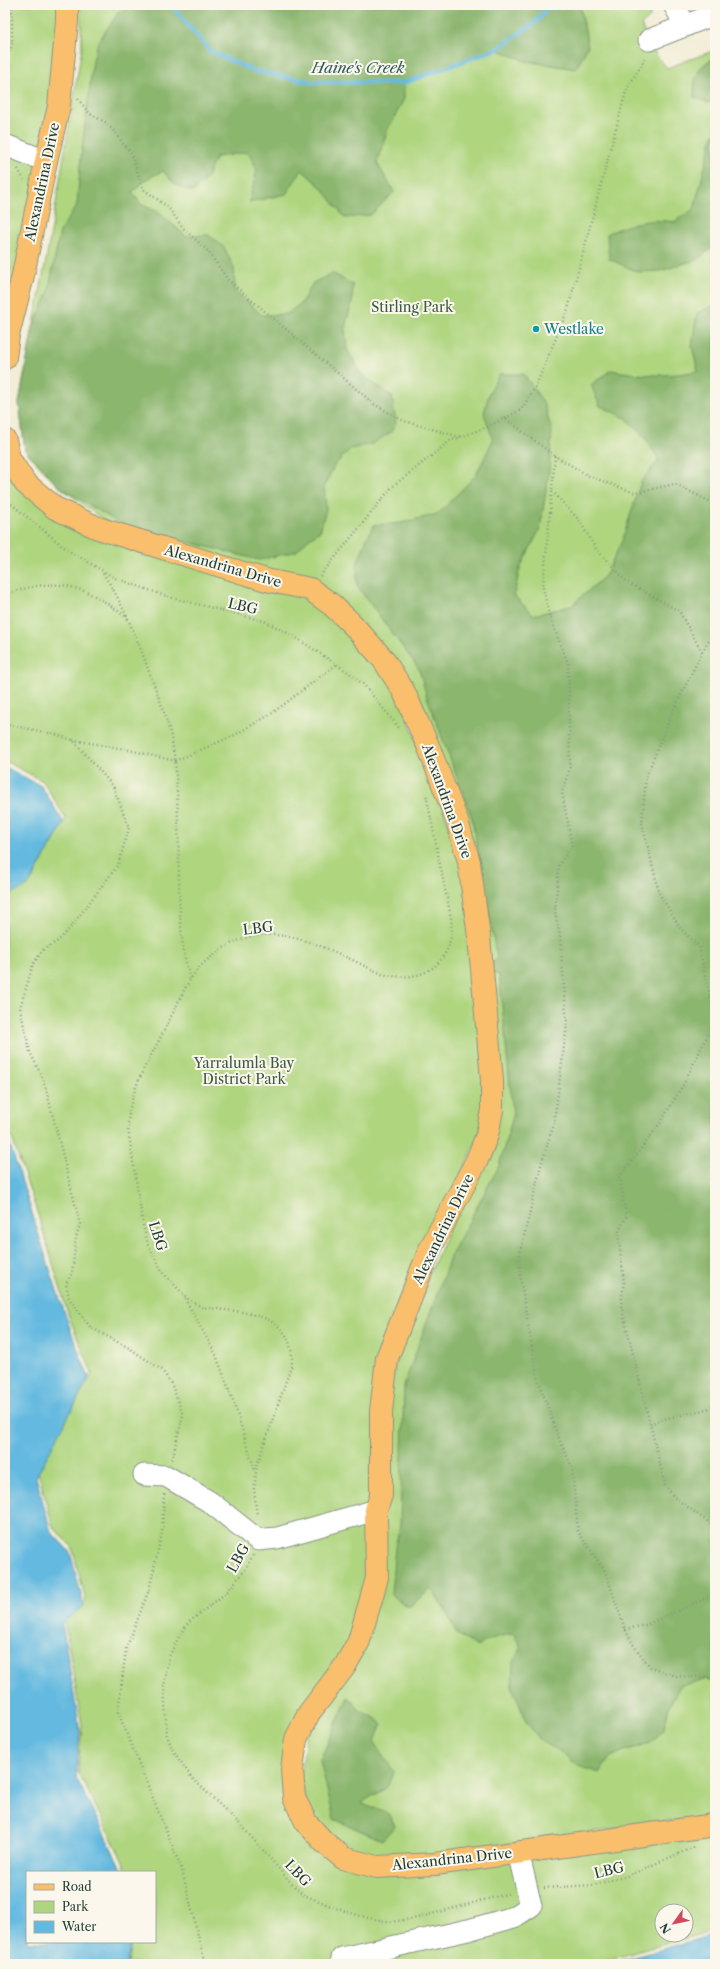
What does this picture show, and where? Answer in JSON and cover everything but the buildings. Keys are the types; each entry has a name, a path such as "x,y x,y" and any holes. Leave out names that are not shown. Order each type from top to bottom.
{"main road":[{"name":"Alexandrina Drive","path":"5,358 59,106 67,21 67,5"},
{"name":"Alexandrina Drive","path":"5,440 9,458 26,483 55,508 98,528 266,580 310,589 332,605 353,625 383,659 403,690 430,748 470,862 479,937 492,1080 492,1110 487,1135 477,1160 430,1249 387,1358 381,1411 381,1495 376,1510 377,1578 359,1641 345,1666 309,1713 296,1739 292,1770 294,1798 306,1822 323,1841 343,1858 377,1866 435,1864 715,1825"}],"street":[{"path":"674,5 686,26"},
{"path":"649,40 715,14"},
{"path":"5,145 46,161"},
{"path":"144,1476 166,1476 210,1502 258,1540 277,1538 376,1510"},
{"path":"342,1958 437,1938 514,1917 531,1906 518,1852"}],"path":[{"path":"5,63 12,44 12,5"},
{"path":"310,589 392,487 450,441 522,410 536,386 562,323 626,91 650,49 649,40"},
{"path":"62,79 90,114 107,123 131,153 143,189 168,207 183,228 208,251 228,280 374,404 404,421 460,437"},
{"path":"506,418 555,456 589,476 635,493 675,484 715,504"},
{"path":"555,456 543,587 549,615 568,663 570,767 562,792 572,846 560,864 555,911 560,937 567,1024 554,1122 541,1165 519,1258 521,1282 537,1377 558,1436 572,1467 578,1532 605,1571 625,1629 634,1646 651,1668 676,1676 715,1678"},
{"path":"552,491 579,520 596,549 627,582 679,611 702,652"},
{"name":"LBG","path":"5,499 69,551 115,578 169,598 264,621 295,637 337,664 364,685 402,732"},
{"path":"102,571 129,620 169,729 175,761 182,924 186,966 190,979"},
{"path":"5,594 44,585 75,588 94,594 129,620"},
{"path":"715,631 702,652 672,713 646,777 642,823 659,893 680,928 699,947 715,1019 684,1083 661,1122 620,1177 626,1217 618,1233 624,1282 621,1304 665,1485 674,1497 715,1527"},
{"path":"5,724 175,761 233,736 271,714 337,664"},
{"path":"73,740 113,786 129,828 118,865 87,903 70,928 58,941 43,950 33,964 20,1008 30,1052 44,1081 80,1224 76,1238 72,1273 66,1284 69,1298 90,1327 129,1348 162,1370 172,1385 183,1415 172,1461 166,1476 162,1532 148,1590 126,1649 118,1712 182,1870 205,1964"},
{"name":"LBG","path":"426,793 450,927 450,941 442,958 426,972 416,976 406,977 382,974 312,942 294,936 278,935 246,938 230,944 207,960 190,979 133,1093 128,1117 128,1129 142,1218 148,1244 163,1273 189,1300 202,1307 254,1314 272,1321 286,1334 292,1350 292,1364 255,1472 254,1489 258,1540 255,1552 235,1583 188,1623 177,1640 169,1657 164,1687 167,1735 172,1749 192,1778 240,1824 294,1886 304,1895 338,1909 368,1918 392,1922 417,1918 527,1889 593,1884 627,1876 698,1845"},
{"path":"181,1292 216,1355 234,1403 255,1472"},
{"path":"650,1424 665,1417 702,1411 715,1406"},
{"path":"625,1629 646,1625 715,1594"}],"green space":[{"path":"5,5 60,5 52,106 5,321"},
{"name":"Stirling Park","path":"80,5 651,5 650,17 641,25 653,51 667,68 715,50 715,1815 426,1856 375,1855 348,1848 330,1836 309,1809 300,1782 306,1736 359,1651 391,1364 493,1126 477,905 413,698 309,591 117,530 57,485 25,450 19,403 51,233 82,48"},
{"path":"126,5 580,5 588,46 576,69 525,61 497,49 404,83 404,99 388,129 377,163 394,192 371,215 345,218 323,189 302,170 286,194 249,202 257,170 248,152 216,157 206,179 193,192 176,185 163,171 148,178 132,192 142,205 157,211 186,236 208,235 224,247 234,268 235,291 262,315 287,314 301,303 313,283 332,273 353,285 352,302 345,328 347,349 362,375 392,396 396,423 391,432 372,444 350,449 334,466 324,486 326,509 320,531 307,540 297,551 259,560 122,525 57,485 25,450 19,403 33,327 48,294 60,231 77,205 81,156 93,60 98,42 118,13"},
{"path":"715,58 715,101 709,103 694,97 695,84 697,73 700,69"},
{"path":"715,133 714,247 696,260 660,271 638,272 609,259 607,234 640,222 674,222 694,209 713,135"},
{"path":"715,305 715,1684 706,1679 680,1686 669,1706 664,1729 651,1743 624,1751 609,1758 599,1773 578,1766 558,1750 542,1742 527,1723 512,1687 513,1662 521,1647 513,1633 494,1638 476,1646 457,1634 445,1609 431,1589 409,1607 391,1595 395,1547 400,1526 404,1385 451,1255 499,1166 513,1116 499,975 489,972 488,964 497,959 472,818 426,694 419,669 357,586 357,564 367,538 374,525 401,523 438,514 476,475 493,440 484,413 489,394 499,374 524,374 544,404 552,431 549,472 540,529 520,568 514,595 533,615 571,606 605,576 622,541 641,482 659,460 646,439 626,418 600,406 591,385 611,370 633,374 654,375 698,371 692,346 697,313"},
{"name":"Yarralumla Bay District Park","path":"5,463 48,508 301,594 346,625 397,690 463,862 485,1080 480,1136 423,1249 371,1469 369,1510 370,1578 352,1641 302,1713 288,1798 370,1867 715,1824 715,1930 694,1936 694,1903 654,1903 654,1943 668,1943 593,1964 128,1964 131,1943 156,1943 156,1871 126,1871 123,1861 78,1772 82,1726 64,1618 86,1601 72,1547 53,1527 38,1472 92,1373 69,1317 39,1218 5,1118 5,894 31,881 66,819 43,781 5,761"},
{"path":"348,1697 361,1711 383,1724 374,1741 394,1772 385,1788 362,1803 384,1811 395,1826 382,1840 334,1819 320,1760"}],"water":[{"path":"5,767 41,786 64,823 28,886 5,897"},
{"path":"5,1130 55,1286 89,1378 36,1477 51,1532 70,1552 84,1606 62,1623 80,1731 76,1777 123,1871 26,1871 26,1943 130,1943 127,1964 5,1964"},
{"path":"715,1934 715,1964 610,1964 684,1943 694,1943 694,1940"}],"waterway":[{"name":"Haine's Creek","path":"171,5 210,51 254,71 311,82 404,83 497,49 536,22 550,5"}],"place":[{"name":"Westlake","path":"536,329"}]}
